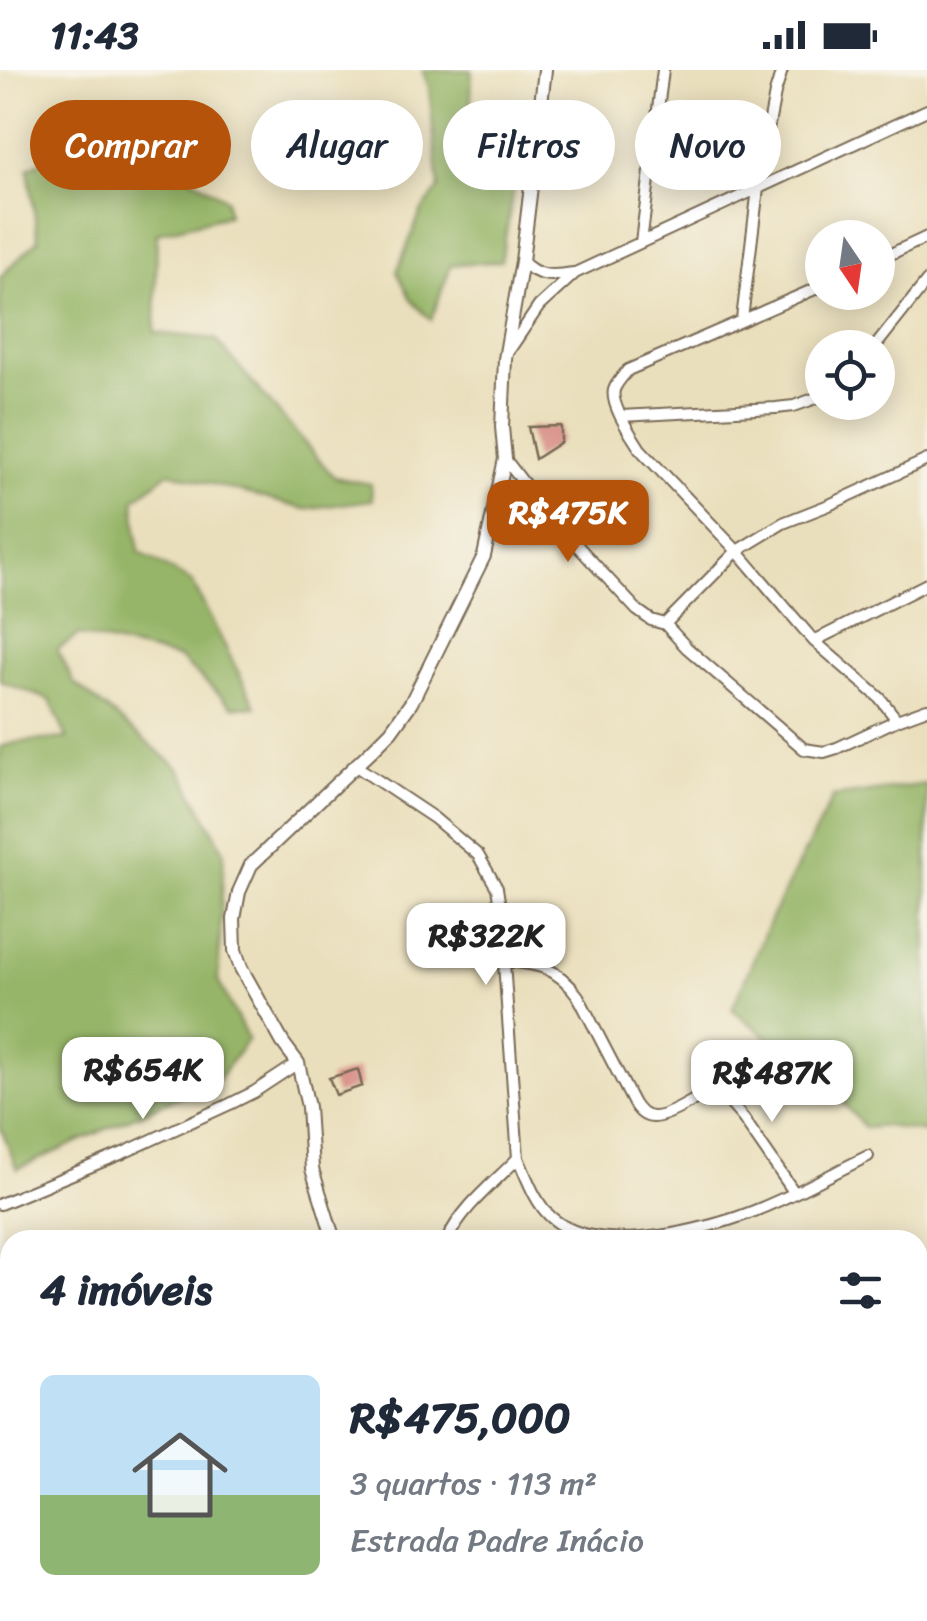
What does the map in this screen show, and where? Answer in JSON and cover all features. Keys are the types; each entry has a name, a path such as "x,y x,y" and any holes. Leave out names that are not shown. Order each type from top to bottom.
{"street":[{"path":"331,1230 312,1169 308,1107 298,1063 256,997 235,950 234,919 239,892 251,865 356,766 411,703 484,556 504,459 506,359 545,70"},
{"path":"641,242 663,70"},
{"path":"774,100 782,70"},
{"path":"781,176 927,110"},
{"path":"506,359 539,306 575,273 750,190"},
{"path":"742,319 758,190"},
{"path":"895,252 927,237"},
{"path":"522,261 539,274 575,273"},
{"path":"888,330 927,281"},
{"path":"805,293 628,370 614,390 614,399 640,449 737,551 814,641 880,698 897,720"},
{"path":"621,416 794,406 805,402"},
{"path":"504,459 546,512 637,610 665,624 687,648 804,749 824,752 927,709"},
{"path":"665,624 737,551 783,523 927,460"},
{"path":"814,641 927,584"},
{"path":"356,766 434,818 478,855 497,888 518,1158 550,1216 576,1230"},
{"path":"504,961 550,969 567,981 626,1090 642,1114 652,1118 664,1116 756,1059"},
{"path":"0,1204 230,1104 298,1063"},
{"path":"716,1086 794,1192"},
{"path":"681,1230 730,1220 868,1156"},
{"path":"452,1230 472,1203 518,1158"}],"green space":[{"path":"422,70 472,70 471,100 443,100 443,190 514,190 501,261 451,265 431,320 412,301 397,272 421,212 439,188 429,87"},
{"path":"31,190 212,190 226,199 228,215 157,233 155,333 215,339 334,477 371,484 372,500 304,509 169,472 134,500 139,552 192,582 256,707 232,706 179,658 78,635 57,650 74,683 180,769 224,851 218,981 248,1039 218,1079 17,1169 0,1126 0,747 67,738 50,700 0,681 0,277 38,240"},
{"path":"927,784 927,1132 885,1126 865,1128 836,1095 811,1081 805,1057 767,1037 732,1009 771,918 833,797"}],"building":[{"path":"561,426 561,442 535,459 528,427"},
{"path":"358,1069 362,1086 336,1095 329,1078"}]}
